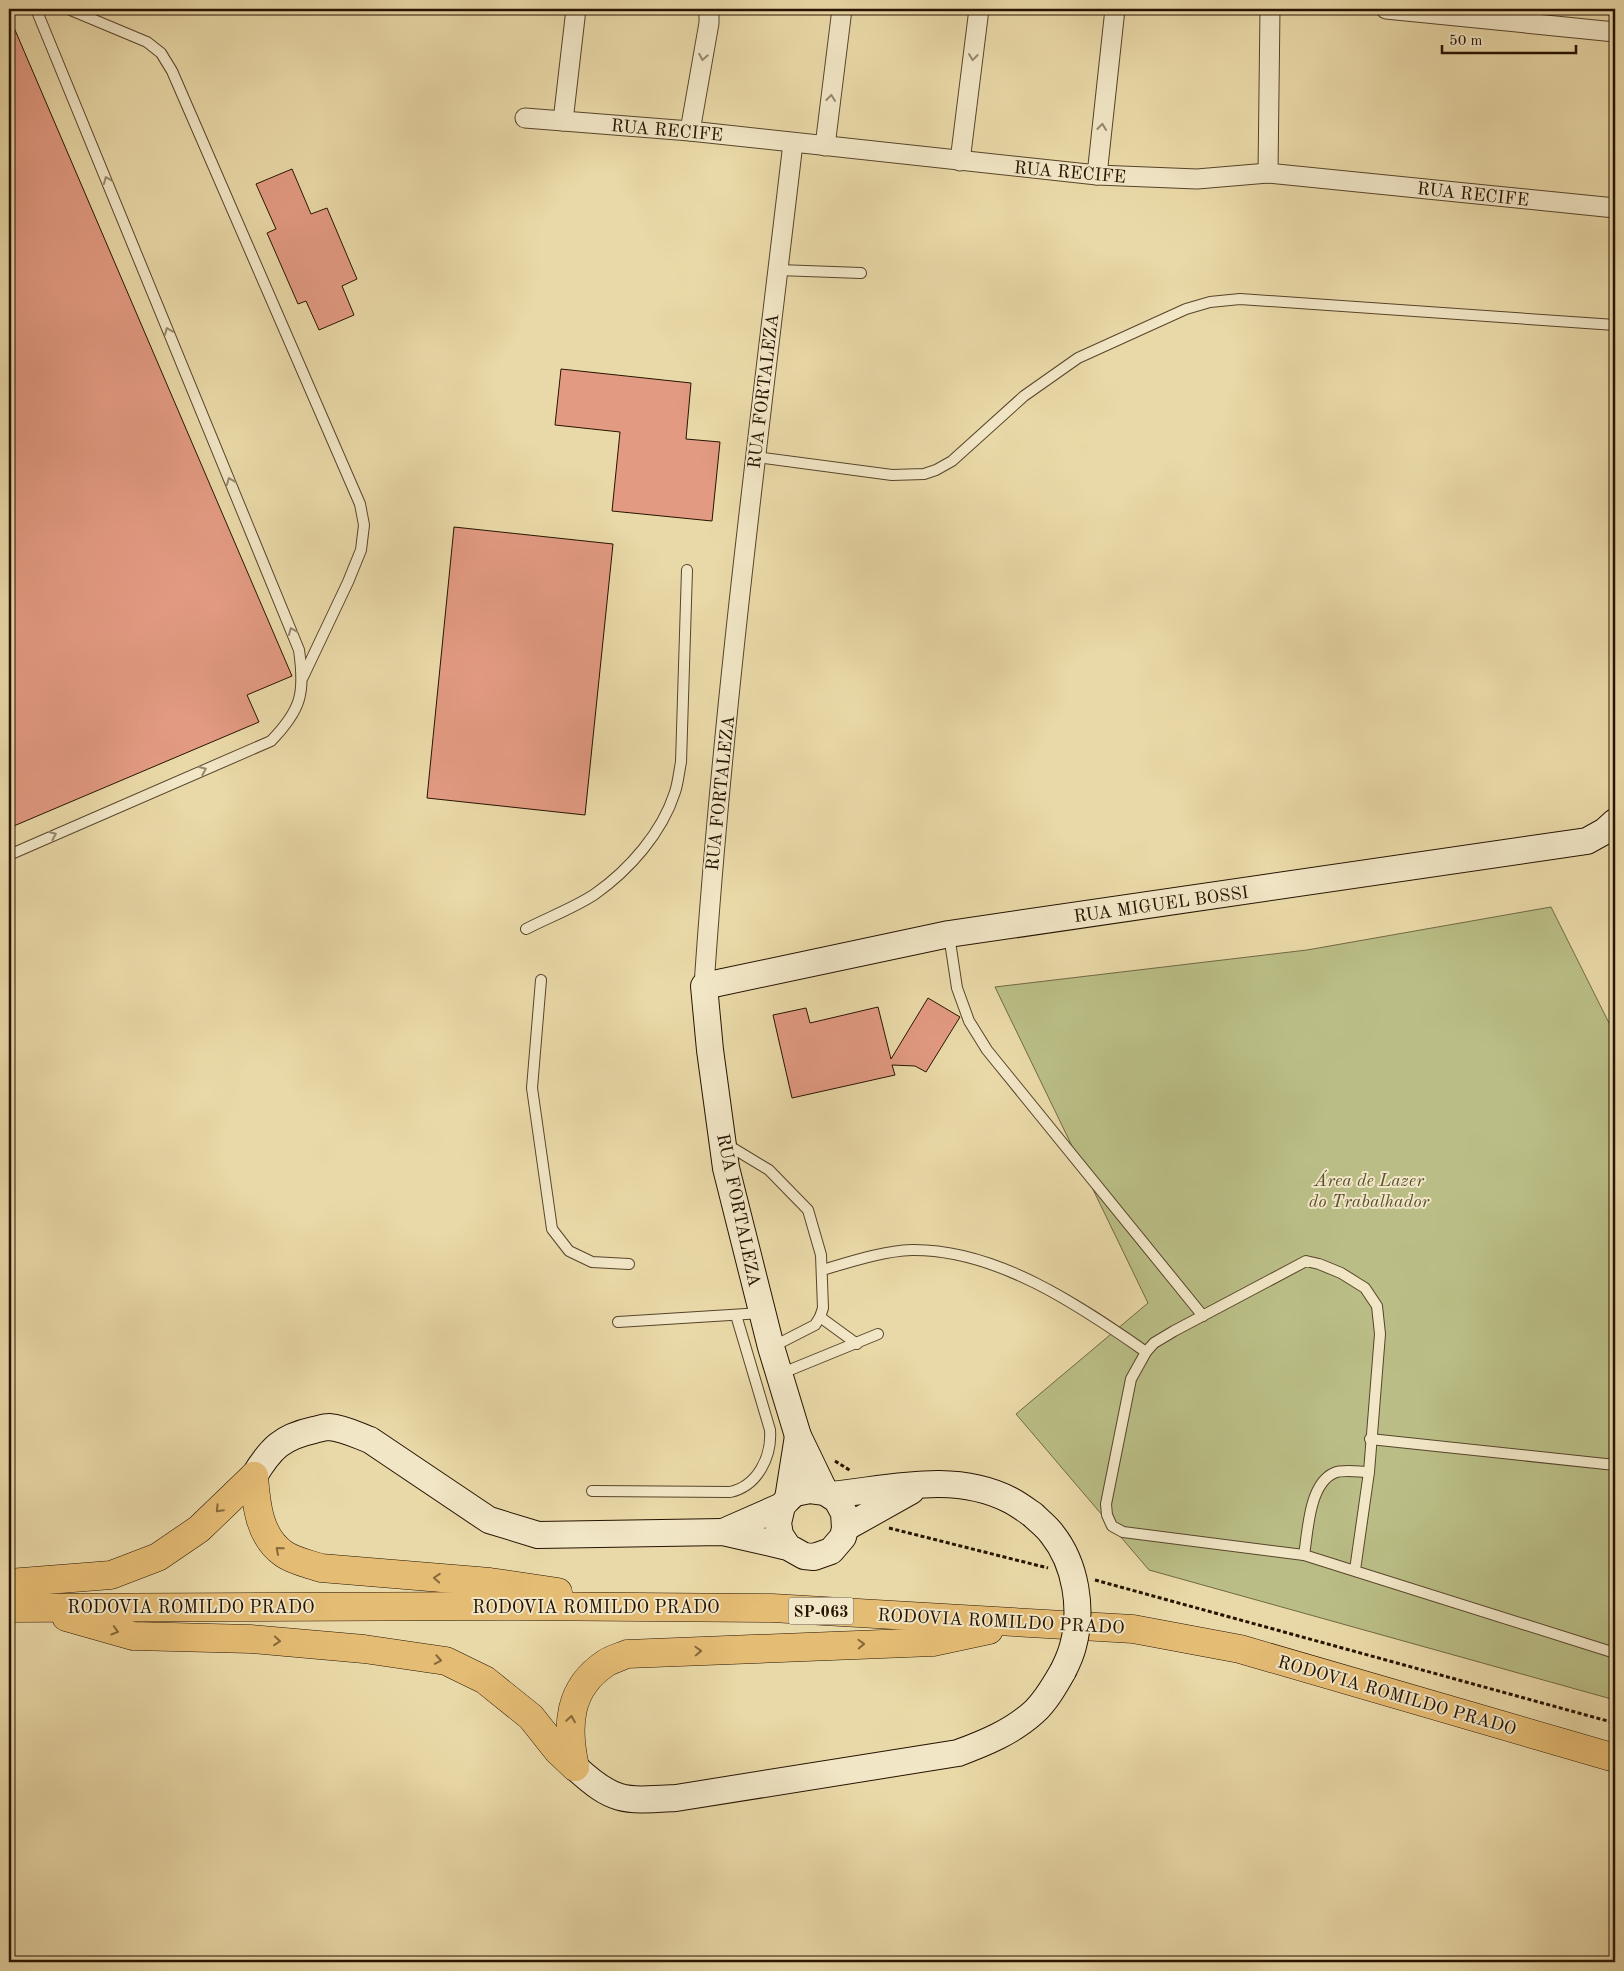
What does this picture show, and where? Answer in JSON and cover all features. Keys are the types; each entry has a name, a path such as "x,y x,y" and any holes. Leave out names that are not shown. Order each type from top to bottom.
{"main road":[{"name":"RUA MIGUEL BOSSI","path":"704,986 948,934 1554,847 1587,841 1605,831 1615,822"},
{"name":"RUA FORTALEZA","path":"704,986 710,1050 726,1168 771,1347 798,1436 828,1494"},
{"path":"9,1583 111,1575 158,1557 199,1529 254,1476 266,1456 280,1442 296,1433 328,1427 348,1431 370,1440 489,1520 538,1535 723,1532 788,1548 804,1556 823,1555 838,1545 843,1537 845,1528 844,1513 841,1506 828,1494"},
{"name":"RUA FORTALEZA","path":"785,1502 798,1436"},
{"path":"254,1476 256,1504 262,1526 271,1543 285,1555 301,1562 321,1568 490,1582 589,1597"},
{"path":"22,1608 133,1636 251,1639 364,1648 446,1661 485,1680 516,1704 531,1717 558,1751 597,1787 615,1796 635,1800 676,1798 958,1753 1008,1732 1034,1712 1049,1694 1063,1671 1073,1645 1077,1621 1077,1600 1073,1575 1064,1554 1052,1534 1033,1515 1011,1500 986,1490 954,1483 922,1484 828,1494 810,1490 796,1493 785,1502 723,1532"},
{"path":"845,1528 922,1484"},
{"path":"785,1502 778,1523 780,1534 788,1548"},
{"name":"RODOVIA ROMILDO PRADO","path":"9,1594 941,1601 1039,1606 1134,1618 1253,1640 1376,1674 1615,1746"},
{"name":"RODOVIA ROMILDO PRADO","path":"22,1608 514,1606 772,1608 1133,1629 1240,1649 1615,1758"},
{"path":"575,1766 570,1742 570,1719 576,1697 588,1678 606,1663 627,1654 933,1642 1024,1623"}],"street":[{"path":"563,121 576,9"},
{"path":"690,132 709,23 709,9"},
{"path":"825,146 842,9"},
{"path":"960,161 979,9"},
{"path":"1097,175 1115,9"},
{"path":"1268,173 1270,9"},
{"path":"1386,9 1615,32"},
{"name":"RUA RECIFE","path":"525,118 690,132 1097,175 1165,180 1268,173 1615,208"},
{"name":"RUA FORTALEZA","path":"704,986 712,874 737,612 793,143"}],"lane":[{"path":"9,855 271,741 289,722 300,700 303,678 299,650 36,9"},
{"path":"68,9 147,42 162,54 172,71 360,504 364,525 361,550 303,678"},
{"path":"778,270 862,273"},
{"path":"756,457 892,475 909,476 936,470 952,461 1024,396 1078,358 1186,309 1210,302 1247,300 1615,325"},
{"path":"526,929 594,895 619,874 646,847 665,817 675,792 681,762 687,570"},
{"path":"948,934 957,988 969,1021 987,1050 1203,1316"},
{"path":"541,980 532,1088 552,1228 569,1251 592,1262 629,1264"},
{"path":"723,1142 769,1170 808,1210 821,1255 822,1308 820,1317 815,1325 771,1347"},
{"path":"822,1270 862,1258 911,1250 962,1255 1017,1273 1085,1312 1146,1352"},
{"path":"1355,1570 1369,1472 1370,1439 1380,1334 1377,1306 1365,1288 1341,1273 1306,1261 1154,1343 1146,1352 1131,1379 1112,1473 1106,1504 1107,1515 1112,1526 1123,1532 1304,1555 1615,1653"},
{"path":"618,1322 762,1313"},
{"path":"592,1491 730,1492 739,1490 757,1474 769,1453 771,1442 770,1430 736,1315"},
{"path":"820,1317 857,1344"},
{"path":"779,1375 878,1334"},
{"path":"1370,1439 1615,1465"},
{"path":"1304,1555 1315,1494 1323,1479 1336,1472 1369,1472"}],"green space":[{"name":"Área de Lazer do Trabalhador","path":"1551,907 1615,1035 1615,1700 1149,1570 1016,1414 1148,1303 995,987 1307,950"}],"building":[{"path":"9,16 292,676 247,695 259,722 9,828"},
{"path":"292,169 311,214 327,208 357,279 342,286 354,315 319,330 306,301 298,304 267,233 276,229 256,184"},
{"path":"561,369 691,383 686,439 720,442 712,521 612,511 620,432 555,425"},
{"path":"454,527 613,544 585,815 427,798"},
{"path":"928,998 960,1017 926,1072 915,1066 892,1065 895,1075 792,1098 773,1015 806,1008 810,1023 878,1007 891,1059"}]}
